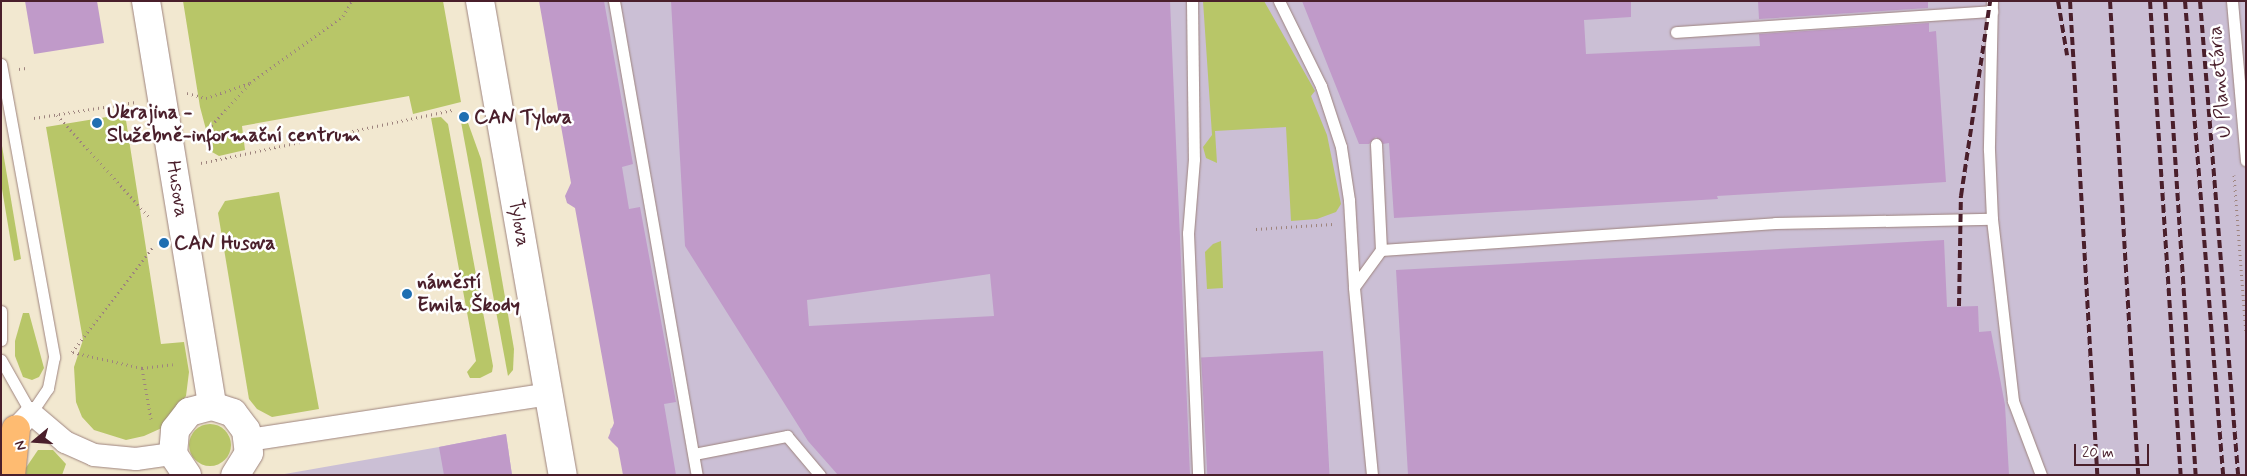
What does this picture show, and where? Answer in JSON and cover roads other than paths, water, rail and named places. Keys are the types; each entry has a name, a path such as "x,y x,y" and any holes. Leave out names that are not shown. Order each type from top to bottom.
{"main road":[{"path":"11,475 16,429"}],"street":[{"name":"Husova","path":"146,1 212,406"},
{"name":"Tylova","path":"480,1 563,475"},
{"path":"249,440 549,394"},
{"path":"16,429 65,442 94,455 180,464 175,430 181,420 190,412 212,406 223,408 237,416 249,440 244,464 234,475"}],"lane":[{"path":"614,1 697,475"},
{"path":"1192,1 1194,159 1188,233 1198,475"},
{"path":"1279,1 1321,86 1341,147 1350,222 1354,287 1372,475"},
{"name":"U Planetária","path":"2232,1 2246,160"},
{"path":"1676,32 1992,6 1989,150 1992,219 2013,401 2041,475"},
{"path":"1,64 54,357 48,388 16,429"},
{"path":"1354,287 1381,250 1376,144"},
{"path":"1381,250 1775,223 1992,219"},
{"path":"1,311 1,340"},
{"path":"1,360 16,429"},
{"path":"694,454 787,436 820,475"}],"railway":[{"path":"1959,306 1961,196 1990,1"},
{"path":"2058,1 2067,55"},
{"path":"2070,1 2097,475"},
{"path":"2110,1 2138,475"},
{"path":"2150,1 2181,475"},
{"path":"2165,1 2196,475"},
{"path":"2185,1 2223,475"},
{"path":"2200,1 2238,475"}],"place":[{"name":"CAN Tylova","path":"464,117"},
{"name":"Ukrajina - Služebně-informační centrum","path":"97,123"},
{"name":"CAN Husova","path":"164,243"},
{"name":"náměstí Emila Škody","path":"407,294"}]}
